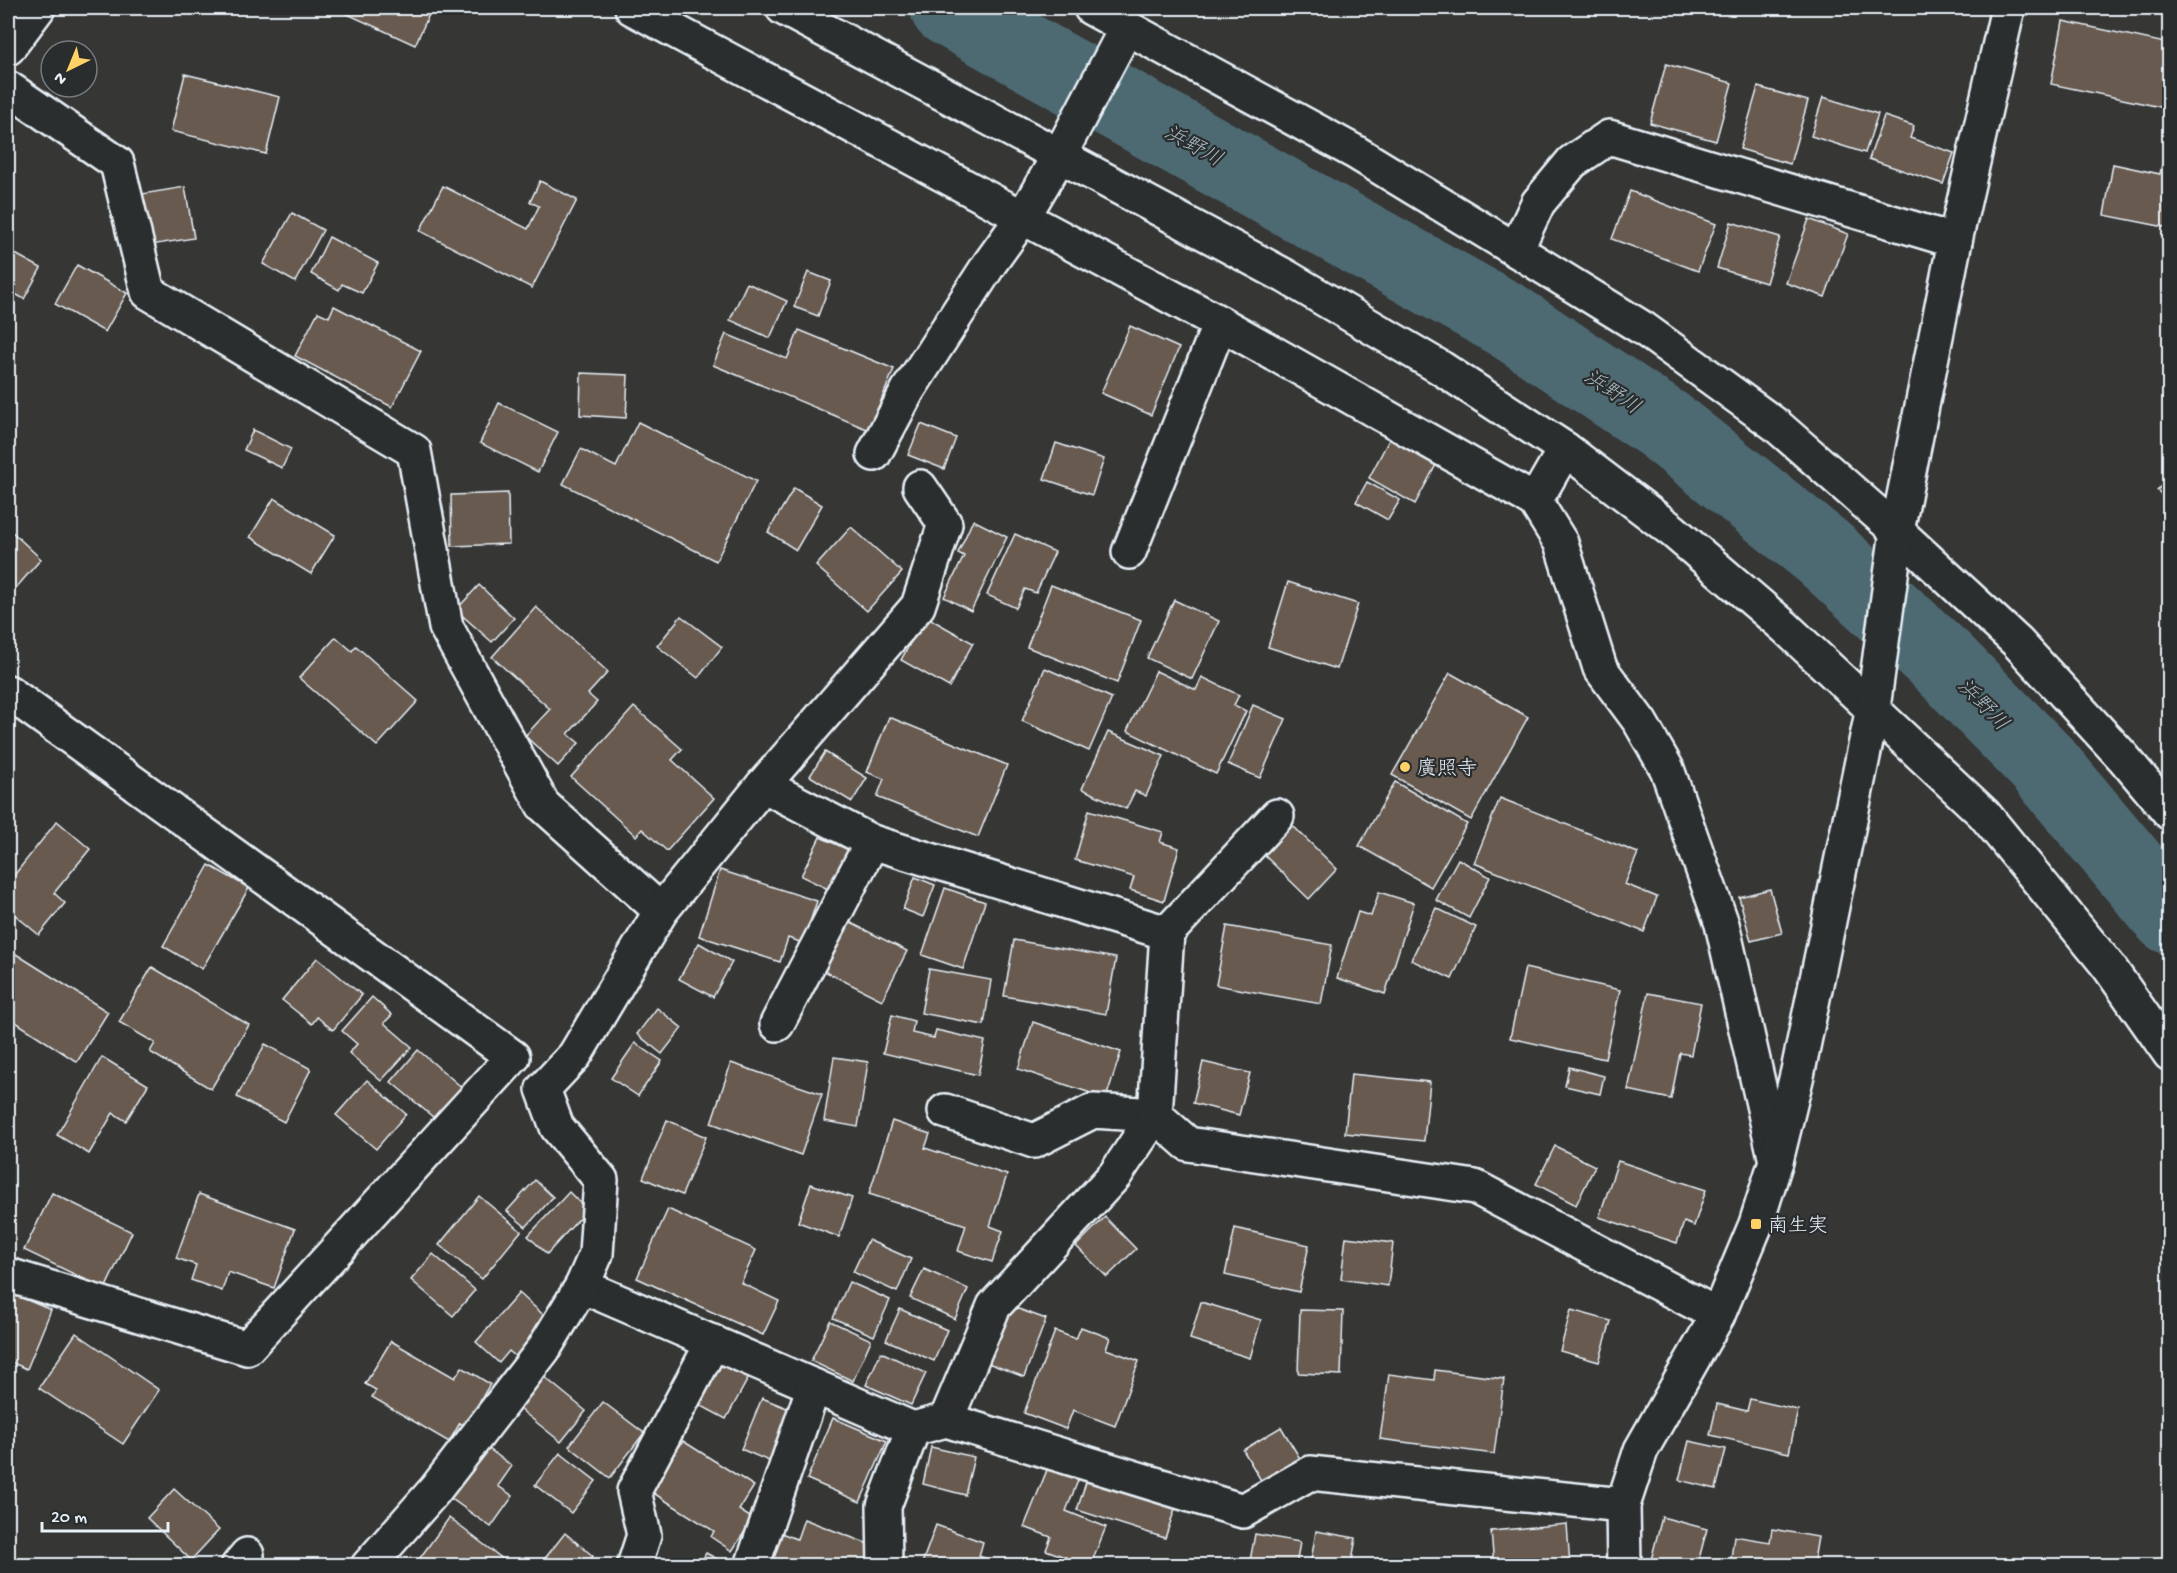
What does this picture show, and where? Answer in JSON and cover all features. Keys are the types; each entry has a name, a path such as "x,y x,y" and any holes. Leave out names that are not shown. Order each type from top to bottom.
{"street":[{"path":"8,48 38,8"},
{"path":"632,8 1220,323 1535,501 1561,543 1600,668 1640,722 1667,769 1722,924 1776,1161"},
{"path":"783,8 1285,276 1442,368 1566,449 1673,531 1785,627 1984,814 2109,967 2169,1054"},
{"path":"1091,8 1355,152 1516,250 1644,329 1776,425 1897,531 2017,642 2122,757 2169,813"},
{"path":"1624,1566 1623,1505 1641,1450 1718,1316 1756,1224 1776,1161 1798,1071 1873,708 1897,531 1955,241 2008,8"},
{"path":"874,454 908,390 990,263 1023,217 1059,156 1127,27"},
{"path":"8,88 117,163 148,292 414,452 446,627 543,805 661,911"},
{"path":"1516,250 1538,203 1572,162 1610,137 1955,241"},
{"path":"1129,552 1220,323"},
{"path":"1535,501 1566,449"},
{"path":"543,1089 575,1055 661,911 763,785 918,606 945,524 920,487"},
{"path":"8,692 513,1057 543,1089 557,1127 601,1180 596,1254 582,1286 543,1350 435,1490 368,1566"},
{"path":"763,785 872,842 1167,933"},
{"path":"946,1420 994,1306 1115,1175 1155,1114 1167,933 1277,816"},
{"path":"777,1024 872,842"},
{"path":"8,1275 248,1348 513,1057"},
{"path":"945,1111 1034,1141 1092,1111 1155,1114 1188,1144 1475,1186 1718,1316"},
{"path":"582,1286 913,1429 946,1420 1243,1511 1310,1473 1623,1505"},
{"path":"634,1566 644,1535 634,1491 713,1342"},
{"path":"752,1566 814,1386"},
{"path":"885,1566 885,1506 913,1429"}],"building":[{"path":"348,8 432,8 415,45 345,13"},
{"path":"2063,21 2170,44 2170,109 2051,84"},
{"path":"1666,64 1732,83 1716,141 1650,123"},
{"path":"185,74 280,97 266,154 171,131"},
{"path":"1758,87 1808,101 1790,164 1740,149"},
{"path":"1823,97 1878,114 1865,153 1811,136"},
{"path":"1884,116 1914,126 1910,138 1954,153 1943,184 1869,159"},
{"path":"2163,159 2170,160 2170,228 2104,215 2113,164 2160,174"},
{"path":"540,181 577,200 532,288 420,231 443,186 528,229 539,206 530,202"},
{"path":"185,187 194,238 151,245 142,194"},
{"path":"1630,191 1716,224 1698,271 1612,239"},
{"path":"292,213 323,230 295,282 263,264"},
{"path":"1809,219 1848,234 1825,297 1786,283"},
{"path":"1731,222 1780,237 1766,283 1717,268"},
{"path":"329,237 378,263 362,293 342,284 339,290 311,274"},
{"path":"8,250 41,268 24,299 8,290"},
{"path":"77,265 127,293 105,332 55,304"},
{"path":"808,272 831,281 818,316 794,307"},
{"path":"747,283 787,301 770,338 730,320"},
{"path":"334,306 421,351 392,407 295,356 318,312 329,317"},
{"path":"1130,326 1179,348 1151,415 1101,393"},
{"path":"799,330 894,369 869,430 713,365 726,334 787,359"},
{"path":"581,373 628,375 626,418 580,415"},
{"path":"499,403 558,432 538,472 480,443"},
{"path":"638,422 756,481 716,561 563,484 581,449 616,467"},
{"path":"921,424 956,438 944,469 908,455"},
{"path":"253,430 291,449 282,468 244,450"},
{"path":"1391,436 1438,461 1415,504 1369,478"},
{"path":"1056,443 1104,459 1092,495 1044,479"},
{"path":"2170,478 2170,503 2157,490"},
{"path":"1367,482 1400,500 1388,520 1356,502"},
{"path":"794,488 822,505 796,550 768,532"},
{"path":"508,493 509,544 452,546 451,495"},
{"path":"274,498 335,535 311,574 250,537"},
{"path":"973,520 1007,537 971,611 944,597 964,556 958,553"},
{"path":"851,527 902,572 867,611 816,566"},
{"path":"8,528 41,559 8,597"},
{"path":"1015,534 1055,552 1036,593 1025,589 1016,608 987,595"},
{"path":"1288,582 1358,604 1337,669 1268,647"},
{"path":"479,585 514,618 492,642 456,610"},
{"path":"1051,585 1141,620 1117,683 1027,647"},
{"path":"1174,600 1219,621 1192,679 1147,658"},
{"path":"536,607 608,672 588,694 597,702 568,734 579,743 558,766 525,736 550,709 492,657"},
{"path":"681,616 722,647 698,678 657,646"},
{"path":"925,616 973,643 949,687 901,660"},
{"path":"336,637 352,651 356,646 418,701 377,746 299,678"},
{"path":"1045,668 1112,698 1089,751 1022,721"},
{"path":"1156,671 1196,690 1202,677 1239,695 1234,705 1246,711 1216,774 1127,731"},
{"path":"1450,673 1528,717 1471,820 1392,775"},
{"path":"1253,705 1286,719 1260,778 1228,764"},
{"path":"634,707 682,749 672,760 714,798 667,851 642,829 636,836 571,777"},
{"path":"889,717 1007,765 978,837 877,797 884,779 867,772"},
{"path":"1108,732 1164,756 1146,796 1135,791 1126,809 1082,789"},
{"path":"825,752 867,778 852,802 810,776"},
{"path":"1395,782 1467,824 1431,887 1359,846"},
{"path":"1500,798 1638,853 1625,884 1657,897 1644,932 1474,863"},
{"path":"1089,810 1163,832 1160,842 1179,848 1164,901 1130,890 1134,877 1075,860"},
{"path":"57,821 90,849 54,893 65,903 39,935 8,909 8,883"},
{"path":"1291,824 1337,869 1309,899 1263,854"},
{"path":"820,837 849,850 830,890 801,876"},
{"path":"1458,859 1490,877 1469,918 1436,900"},
{"path":"209,865 249,888 202,969 163,946"},
{"path":"720,870 817,901 803,943 788,938 780,962 699,936"},
{"path":"915,877 935,885 923,917 903,909"},
{"path":"945,888 985,902 963,969 922,955"},
{"path":"1770,889 1782,933 1751,941 1739,897"},
{"path":"1379,892 1414,903 1385,994 1337,978 1358,912 1371,916"},
{"path":"1436,908 1476,927 1452,979 1411,960"},
{"path":"847,921 907,951 882,1000 822,970"},
{"path":"1227,926 1332,945 1321,1004 1216,985"},
{"path":"1014,940 1116,958 1106,1014 1004,996"},
{"path":"699,943 732,962 713,997 679,979"},
{"path":"8,949 108,1012 77,1062 8,1017"},
{"path":"317,958 362,995 333,1030 317,1017 312,1024 282,1000"},
{"path":"152,967 249,1025 211,1089 150,1052 155,1043 119,1022"},
{"path":"1525,968 1620,990 1605,1059 1510,1038"},
{"path":"929,969 991,980 984,1025 921,1013"},
{"path":"1648,993 1701,1003 1691,1055 1680,1053 1671,1099 1628,1090"},
{"path":"372,997 392,1015 384,1023 412,1047 381,1081 349,1053 357,1044 342,1031"},
{"path":"657,1008 682,1028 662,1054 637,1034"},
{"path":"892,1015 914,1021 912,1033 934,1038 936,1030 985,1041 978,1075 883,1053"},
{"path":"1033,1022 1121,1052 1106,1098 1018,1069"},
{"path":"635,1043 662,1061 638,1096 611,1078"},
{"path":"265,1044 311,1069 284,1122 237,1097"},
{"path":"418,1050 465,1090 439,1122 391,1082"},
{"path":"102,1057 148,1085 126,1121 113,1113 89,1154 57,1135"},
{"path":"834,1057 868,1062 858,1127 824,1121"},
{"path":"1203,1062 1250,1073 1239,1115 1193,1103"},
{"path":"731,1063 822,1094 801,1155 711,1123"},
{"path":"1569,1067 1604,1076 1600,1094 1565,1086"},
{"path":"1351,1074 1430,1082 1424,1141 1345,1133"},
{"path":"367,1080 406,1114 376,1149 336,1115"},
{"path":"667,1120 706,1137 682,1195 643,1178"},
{"path":"892,1121 930,1134 925,1148 1007,1175 990,1226 1003,1231 992,1262 958,1251 966,1225 869,1194"},
{"path":"1555,1146 1595,1166 1576,1205 1536,1184"},
{"path":"1618,1161 1706,1190 1694,1226 1684,1222 1677,1243 1599,1217"},
{"path":"535,1180 553,1197 526,1227 507,1211"},
{"path":"811,1184 852,1198 839,1237 798,1222"},
{"path":"569,1192 587,1210 547,1254 528,1236"},
{"path":"52,1193 132,1232 105,1289 24,1250"},
{"path":"199,1194 295,1229 274,1288 228,1272 222,1291 191,1280 196,1265 176,1258"},
{"path":"479,1196 521,1231 482,1279 439,1245"},
{"path":"668,1209 756,1250 741,1283 779,1301 763,1335 637,1278"},
{"path":"1105,1217 1136,1249 1107,1277 1076,1246"},
{"path":"1235,1228 1309,1245 1299,1292 1225,1275"},
{"path":"1346,1237 1393,1243 1388,1286 1341,1279"},
{"path":"868,1240 911,1259 897,1292 853,1272"},
{"path":"433,1254 475,1290 453,1316 411,1280"},
{"path":"924,1269 968,1289 955,1319 910,1298"},
{"path":"849,1282 890,1300 874,1336 833,1318"},
{"path":"8,1292 51,1310 27,1369 8,1361"},
{"path":"519,1293 548,1319 516,1357 509,1351 499,1363 476,1342"},
{"path":"1201,1302 1261,1320 1250,1358 1190,1339"},
{"path":"1010,1306 1046,1319 1024,1377 988,1363"},
{"path":"900,1309 947,1330 934,1361 886,1340"},
{"path":"1300,1310 1343,1311 1341,1375 1298,1373"},
{"path":"1571,1310 1611,1321 1599,1362 1560,1351"},
{"path":"830,1321 871,1340 853,1381 811,1361"},
{"path":"1081,1327 1110,1338 1106,1349 1139,1361 1115,1426 1073,1410 1066,1429 1024,1413 1055,1331 1076,1339"},
{"path":"76,1333 159,1390 123,1444 39,1388"},
{"path":"391,1341 455,1378 462,1367 490,1384 465,1427 460,1423 449,1442 372,1397 376,1390 365,1384"},
{"path":"881,1352 926,1373 911,1405 866,1385"},
{"path":"718,1359 750,1375 726,1419 696,1403"},
{"path":"1435,1370 1504,1379 1494,1454 1380,1439 1389,1374 1434,1380"},
{"path":"542,1375 586,1411 561,1442 516,1406"},
{"path":"762,1398 799,1413 778,1465 741,1449"},
{"path":"1750,1399 1798,1410 1789,1453 1710,1435 1717,1404 1747,1411"},
{"path":"603,1402 644,1433 610,1478 569,1446"},
{"path":"833,1418 887,1441 860,1502 807,1479"},
{"path":"1281,1427 1304,1465 1266,1489 1243,1450"},
{"path":"683,1441 754,1486 739,1510 753,1519 732,1551 711,1537 714,1531 650,1491"},
{"path":"1689,1441 1726,1449 1716,1489 1679,1480"},
{"path":"485,1446 512,1466 498,1486 513,1496 491,1527 449,1497"},
{"path":"931,1447 974,1457 965,1495 923,1484"},
{"path":"560,1453 596,1481 571,1513 535,1485"},
{"path":"1049,1465 1079,1478 1066,1511 1106,1527 1090,1566 1046,1550 1051,1537 1024,1527"},
{"path":"1089,1473 1177,1503 1165,1538 1077,1510"},
{"path":"174,1489 219,1530 191,1560 147,1518"},
{"path":"1662,1517 1707,1529 1697,1566 1672,1566 1651,1560"},
{"path":"449,1518 512,1566 414,1566"},
{"path":"804,1519 876,1547 869,1566 787,1566 771,1560 781,1533 797,1539"},
{"path":"1567,1524 1570,1566 1494,1566 1491,1531"},
{"path":"936,1525 983,1542 979,1556 1005,1566 921,1566"},
{"path":"1772,1529 1818,1537 1813,1566 1730,1566 1734,1536 1770,1542"},
{"path":"1316,1531 1356,1538 1351,1566 1310,1566"},
{"path":"565,1533 593,1556 585,1566 539,1566"},
{"path":"1255,1534 1300,1542 1296,1566 1249,1566"},
{"path":"706,1553 730,1566 699,1566"}],"waterway":[{"name":"浜野川","path":"948,8 1507,320 1664,425 1823,552 1945,664 2043,764 2170,916"}],"place":[{"name":"廣照寺","path":"1405,767"},
{"name":"南生実","path":"1756,1224"}]}
